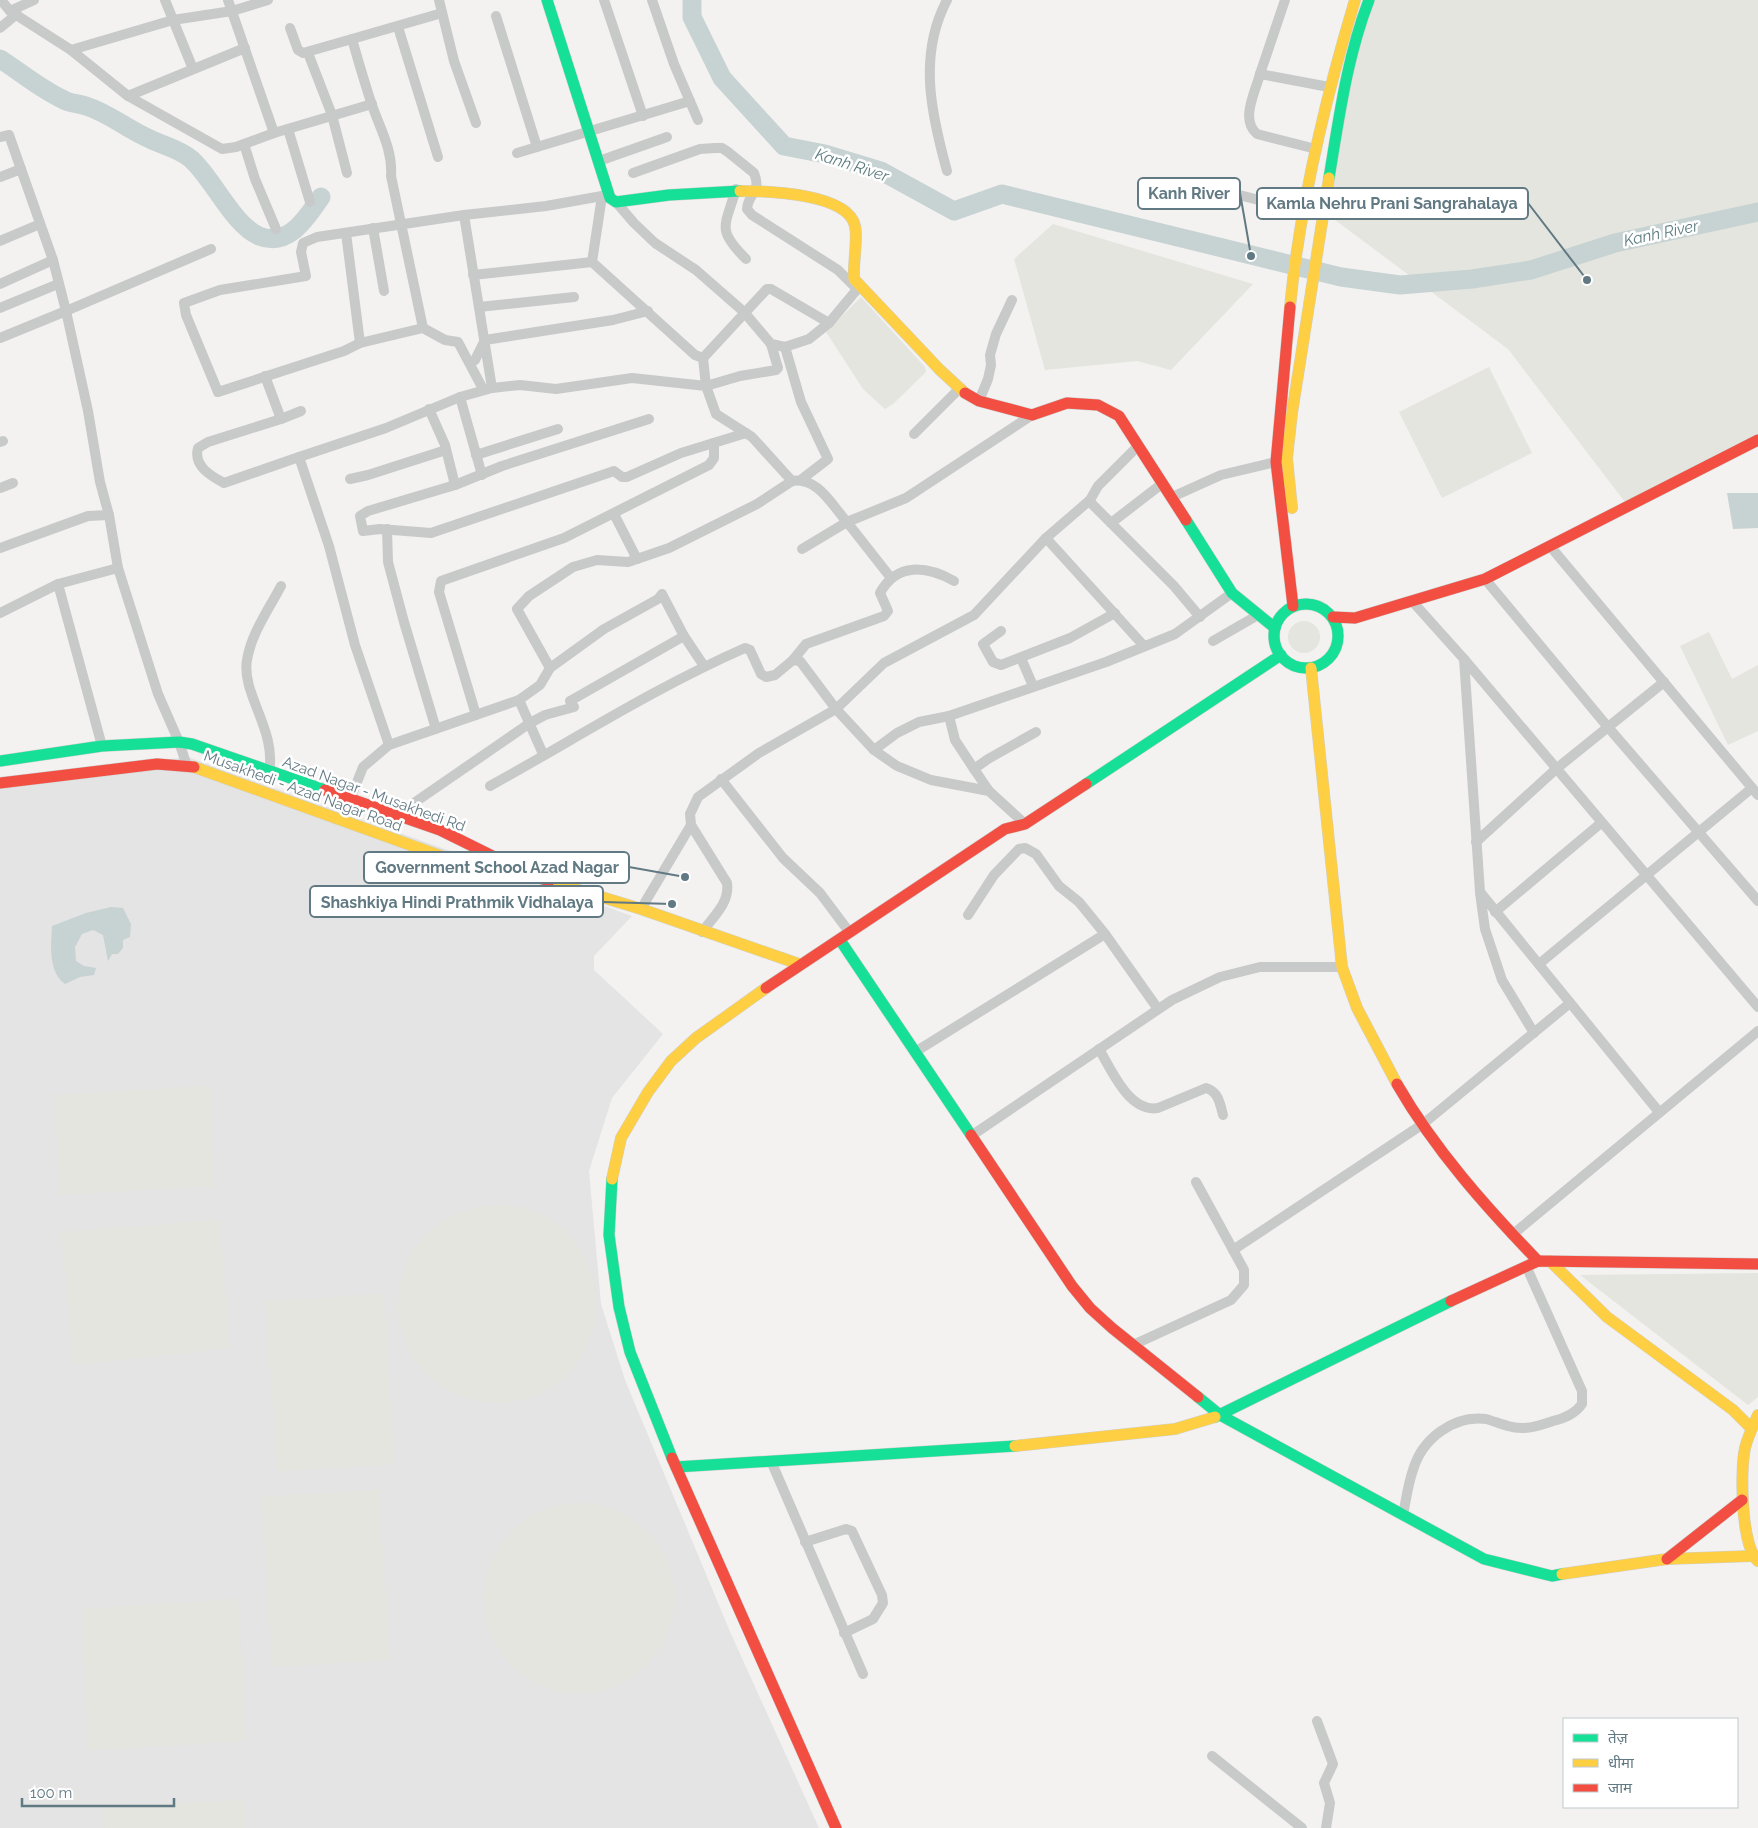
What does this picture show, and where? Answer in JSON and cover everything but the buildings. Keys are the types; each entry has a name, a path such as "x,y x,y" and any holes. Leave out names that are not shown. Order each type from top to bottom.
{"street":[{"path":"1,0 14,12 71,50 128,96 222,149 244,144 274,133 372,104"},
{"path":"0,28 14,12 34,0"},
{"path":"164,0 193,69"},
{"path":"228,0 274,133"},
{"path":"71,50 172,20 232,11 268,0"},
{"path":"438,0 454,61 476,123"},
{"path":"301,411 208,442 198,448 199,460 210,475 224,483 386,428 429,409 488,388 520,385 556,389 632,378 706,386 778,368 771,344 744,312 696,270 655,243 610,199 547,0"},
{"path":"604,0 642,116"},
{"path":"652,0 674,64 698,120"},
{"path":"947,0 930,51 932,116 947,171"},
{"path":"1285,0 1247,120 1250,128 1257,134 1316,149"},
{"path":"1297,605 1276,462 1291,300 1303,211 1329,87 1355,0"},
{"path":"1297,605 1287,458 1292,413 1343,91 1358,28 1370,0"},
{"path":"290,28 298,50 308,53 352,39 398,28 442,13"},
{"path":"496,16 537,148"},
{"path":"398,28 438,157"},
{"path":"352,39 392,163 391,176 400,225 423,328"},
{"path":"128,96 245,48"},
{"path":"308,53 332,115 347,173"},
{"path":"1260,74 1329,87"},
{"path":"517,153 690,101"},
{"path":"288,129 310,202"},
{"path":"0,137 9,135 53,260 88,411 100,482 109,515 118,568 158,694 179,742 187,766"},
{"path":"599,161 667,137"},
{"path":"244,144 255,179 276,230"},
{"path":"633,173 700,149 722,148 754,173 757,182 756,192 748,200 747,208 758,221 838,270 960,388 979,401 1032,415"},
{"path":"0,177 21,169"},
{"path":"736,189 725,233 730,243 746,259"},
{"path":"488,388 458,342 445,340 423,328 360,342 344,351 221,392 216,391 184,310 184,303 220,290 306,276 301,252 302,243 325,235 464,215 610,199 736,189 804,196 842,208 854,221 856,229 852,263 854,279 858,288"},
{"path":"1219,190 1303,211"},
{"path":"592,262 610,199"},
{"path":"464,215 485,340 488,388"},
{"path":"0,241 40,224"},
{"path":"373,228 384,291"},
{"path":"346,232 360,342"},
{"path":"0,338 211,249"},
{"path":"0,284 53,260"},
{"path":"473,275 592,262 695,355 702,358"},
{"path":"0,308 58,284"},
{"path":"771,344 785,347 809,338 829,323 858,288"},
{"path":"702,358 763,293 771,289 783,298 829,323"},
{"path":"479,307 574,297"},
{"path":"979,401 988,379 991,365 990,355 996,334 1012,300"},
{"path":"485,340 613,320 648,311"},
{"path":"470,363 475,360 485,340"},
{"path":"550,668 517,609 520,604 573,567 597,560 628,562 669,548 757,504 828,460 801,402 785,347"},
{"path":"702,358 706,386 716,414 752,437 797,480 815,485 891,578"},
{"path":"265,376 281,419"},
{"path":"914,434 960,388"},
{"path":"460,397 482,475"},
{"path":"802,548 847,522 906,498 1032,415 1067,403 1098,405 1119,416 1232,593 1275,628"},
{"path":"429,409 446,450 455,485"},
{"path":"649,419 502,466 455,485 368,511 360,516 363,531 387,529 431,532 614,471 622,477 628,477 681,453 746,433"},
{"path":"476,455 558,429"},
{"path":"1333,617 1355,618 1485,579 1758,440"},
{"path":"476,714 439,592 441,581 564,538 709,466 714,458 714,443"},
{"path":"702,932 726,900 728,892 727,883 691,825 690,814 698,797 759,753 836,709 884,663 974,615 1046,538 1089,501 1098,486 1138,446"},
{"path":"350,479 446,450"},
{"path":"299,457 329,546 355,645 389,745"},
{"path":"1172,497 1221,475 1276,462"},
{"path":"0,488 13,483"},
{"path":"1111,524 1163,483"},
{"path":"1089,501 1174,586 1200,617"},
{"path":"614,514 637,559"},
{"path":"0,548 88,516 109,515"},
{"path":"387,529 388,562 436,729"},
{"path":"1046,538 1144,646"},
{"path":"1539,964 1700,831 1755,792 1550,546"},
{"path":"0,613 58,584 118,568"},
{"path":"490,786 543,754 704,666 748,648 761,674 766,677 775,675 793,660 806,644 884,616 888,611 880,593 891,578 913,569 937,572 954,581"},
{"path":"1485,579 1607,726 1700,831 1758,901"},
{"path":"58,584 102,746"},
{"path":"269,772 271,753 269,740 251,688 246,661 252,642 281,586"},
{"path":"874,750 897,733 919,722 949,716 1106,662 1175,634 1232,593"},
{"path":"342,820 364,767 389,745 519,700 540,685 550,668 598,634 658,599 662,594 684,636 704,666"},
{"path":"1412,601 1464,659 1758,1007"},
{"path":"1315,604 1333,617 1339,630 1338,645 1325,663 1311,668 1296,667 1281,655 1274,641 1275,628 1281,615 1297,605 1315,604"},
{"path":"1001,631 983,644 993,662 1001,665 1070,638 1116,613"},
{"path":"1214,641 1258,615"},
{"path":"395,816 530,723 544,715 574,708 570,701 684,636"},
{"path":"836,1828 676,1467 630,1352 619,1307 609,1235 611,1183 621,1138 648,1092 671,1060 696,1038 799,964 850,934 1005,829 1025,824 1281,655"},
{"path":"1021,658 1033,686"},
{"path":"1464,659 1476,842 1485,929 1502,980 1534,1033"},
{"path":"793,660 804,664 836,709 874,750 914,774 952,786 989,791"},
{"path":"1311,668 1342,967 1351,997 1386,1068 1423,1124 1512,1235 1599,1311 1733,1410 1750,1428"},
{"path":"1476,842 1556,768 1664,682"},
{"path":"519,700 543,754"},
{"path":"949,716 955,740 989,791 1025,824"},
{"path":"974,769 1036,732"},
{"name":"Azad Nagar - Musakhedi Rd","path":"0,761 102,746 179,742 192,744 395,816 440,830 534,876 641,909 702,932 799,964"},
{"name":"Musakhedi - Azad Nagar Road","path":"0,782 157,764 187,766 246,784 448,859 534,876"},
{"path":"721,779 783,858 820,893 850,934"},
{"path":"1495,912 1601,823"},
{"path":"641,909 691,825"},
{"path":"968,915 994,875 1019,849 1025,848 1036,854 1059,886 1079,902 1106,934 1158,1009"},
{"path":"1480,892 1659,1112"},
{"path":"915,1052 1106,934"},
{"path":"840,940 1072,1286 1090,1308 1220,1416 1484,1559 1552,1576 1667,1560 1755,1559 1742,1500 1742,1463 1750,1428 1758,1415"},
{"path":"971,1136 1172,1000 1220,977 1260,967 1342,967"},
{"path":"1233,1250 1423,1124 1570,1003"},
{"path":"1512,1235 1758,1031"},
{"path":"1099,1049 1122,1087 1142,1106 1150,1110 1158,1108 1206,1088 1213,1090 1218,1097 1223,1115"},
{"path":"1133,1345 1231,1300 1244,1285 1246,1279 1244,1270 1196,1182"},
{"path":"676,1467 1021,1446 1155,1433 1220,1416 1458,1298 1544,1261 1758,1264"},
{"path":"1403,1515 1413,1469 1420,1454 1428,1442 1453,1424 1466,1419 1487,1420 1510,1427 1528,1428 1573,1414 1582,1404 1582,1391 1527,1268"},
{"path":"771,1461 863,1674"},
{"path":"1667,1560 1742,1500"},
{"path":"805,1542 846,1529 852,1531 882,1595 883,1603 873,1618 844,1633"},
{"path":"1318,1722 1333,1764 1324,1783 1330,1803 1326,1828"},
{"path":"1212,1756 1302,1828"}],"shaded area":[{"path":"1369,0 1758,0 1758,440 1628,506 1508,349 1323,211"},
{"path":"1053,224 1253,284 1171,370 1137,361 1045,370 1014,259"},
{"path":"861,297 925,367 926,372 893,404 885,409 863,389 826,332"},
{"path":"1489,367 1532,453 1442,498 1399,412"},
{"path":"1727,493 1758,493 1758,528 1733,529"},
{"path":"1304,621 1316,625 1320,637 1316,649 1304,653 1292,649 1288,637 1292,625"},
{"path":"1709,632 1732,679 1758,665 1758,731 1728,745 1680,646"},
{"path":"188,757 632,916 594,956 594,970 663,1034 612,1098 589,1171 601,1304 625,1380 731,1634 819,1828 0,1828 0,777"},
{"path":"111,907 123,908 131,924 130,937 123,940 123,948 118,954 112,954 108,961 103,935 93,930 82,934 75,947 76,961 84,966 96,968 94,975 80,977 65,984 56,973 53,965 51,950 52,926 86,913"},
{"path":"209,1086 214,1186 60,1195 55,1095"},
{"path":"487,1205 507,1205 526,1209 544,1216 560,1227 574,1241 589,1266 596,1294 592,1333 585,1351 574,1367 560,1381 544,1392 526,1399 507,1403 487,1403 468,1399 450,1392 434,1381 420,1367 409,1351 402,1333 398,1314 398,1294 402,1275 409,1257 420,1241 434,1227 450,1216 468,1209"},
{"path":"220,1220 228,1348 74,1365 61,1232"},
{"path":"1758,1273 1758,1397 1748,1405 1580,1275"},
{"path":"383,1294 394,1464 277,1471 266,1301"},
{"path":"379,1490 389,1660 273,1667 262,1497"},
{"path":"588,1503 616,1510 647,1530 667,1561 673,1579 673,1617 667,1635 647,1666 616,1686 598,1692 570,1693 560,1692 534,1682 518,1672 505,1659 491,1635 485,1617 484,1589 485,1579 495,1553 505,1537 518,1524 542,1510 560,1504"},
{"path":"238,1599 245,1741 89,1750 81,1609"},
{"path":"244,1799 246,1828 105,1828 104,1809"}],"waterway":[{"name":"Kanh River","path":"692,0 692,17 722,78 784,146 825,154 881,171 954,211 1002,194 1341,277 1400,285 1472,279 1531,270 1615,243 1758,212"},
{"path":"0,59 55,96 94,109 142,135 187,156 199,167 240,222 259,236 270,239 288,234 303,221 321,197"}],"traffic: fast":[{"path":"547,0 610,198 616,202 669,195 740,191"},
{"path":"1329,178 1349,66 1369,0"},
{"path":"1186,520 1232,593 1275,628"},
{"path":"1300,604 1312,604 1329,613 1336,624 1338,636 1336,648 1329,659 1312,668 1300,668 1288,663 1279,654 1274,642 1274,630 1279,618 1288,609 1300,604"},
{"path":"1086,784 1281,655"},
{"path":"0,761 102,746 179,742 192,744 325,790"},
{"path":"452,860 517,873"},
{"path":"840,940 971,1135"},
{"path":"612,1179 609,1235 619,1307 630,1352 672,1458"},
{"path":"1215,1417 1451,1301"},
{"path":"1198,1397 1220,1415 1484,1559 1552,1576 1562,1574"},
{"path":"676,1467 1015,1446"}],"traffic: slow":[{"path":"1290,307 1300,229 1315,152 1355,0"},
{"path":"1292,508 1287,458 1292,413 1329,178"},
{"path":"740,191 786,193 805,196 822,200 838,207 849,215 856,231 854,279 940,370 965,393"},
{"path":"1311,668 1342,967 1357,1008 1397,1084"},
{"path":"194,767 452,860"},
{"path":"549,881 641,909 799,964"},
{"path":"612,1179 621,1138 648,1092 671,1061 696,1038 766,988"},
{"path":"1550,1261 1607,1317 1733,1410 1751,1428"},
{"path":"1758,1415 1745,1448 1742,1490 1748,1541 1752,1553 1758,1561"},
{"path":"1015,1446 1175,1429 1215,1417"},
{"path":"1562,1574 1667,1559 1752,1556"}],"traffic: jam":[{"path":"1290,307 1276,462 1293,606"},
{"path":"965,393 979,401 1032,415 1067,403 1098,405 1119,416 1186,520"},
{"path":"1333,617 1355,618 1485,579 1758,440"},
{"path":"0,783 157,764 194,767"},
{"path":"766,988 1005,829 1025,824 1086,784"},
{"path":"325,790 440,830 533,876 549,881"},
{"path":"1397,1084 1428,1132 1462,1177 1538,1261"},
{"path":"971,1135 1072,1286 1090,1308 1198,1397"},
{"path":"1451,1301 1538,1261 1758,1264"},
{"path":"672,1458 836,1828"},
{"path":"1667,1559 1742,1500"}],"place":[{"name":"Kanh River","path":"1251,256"},
{"name":"Kamla Nehru Prani Sangrahalaya","path":"1587,280"},
{"name":"Government School Azad Nagar","path":"685,877"},
{"name":"Shashkiya Hindi Prathmik Vidhalaya","path":"672,904"}]}
